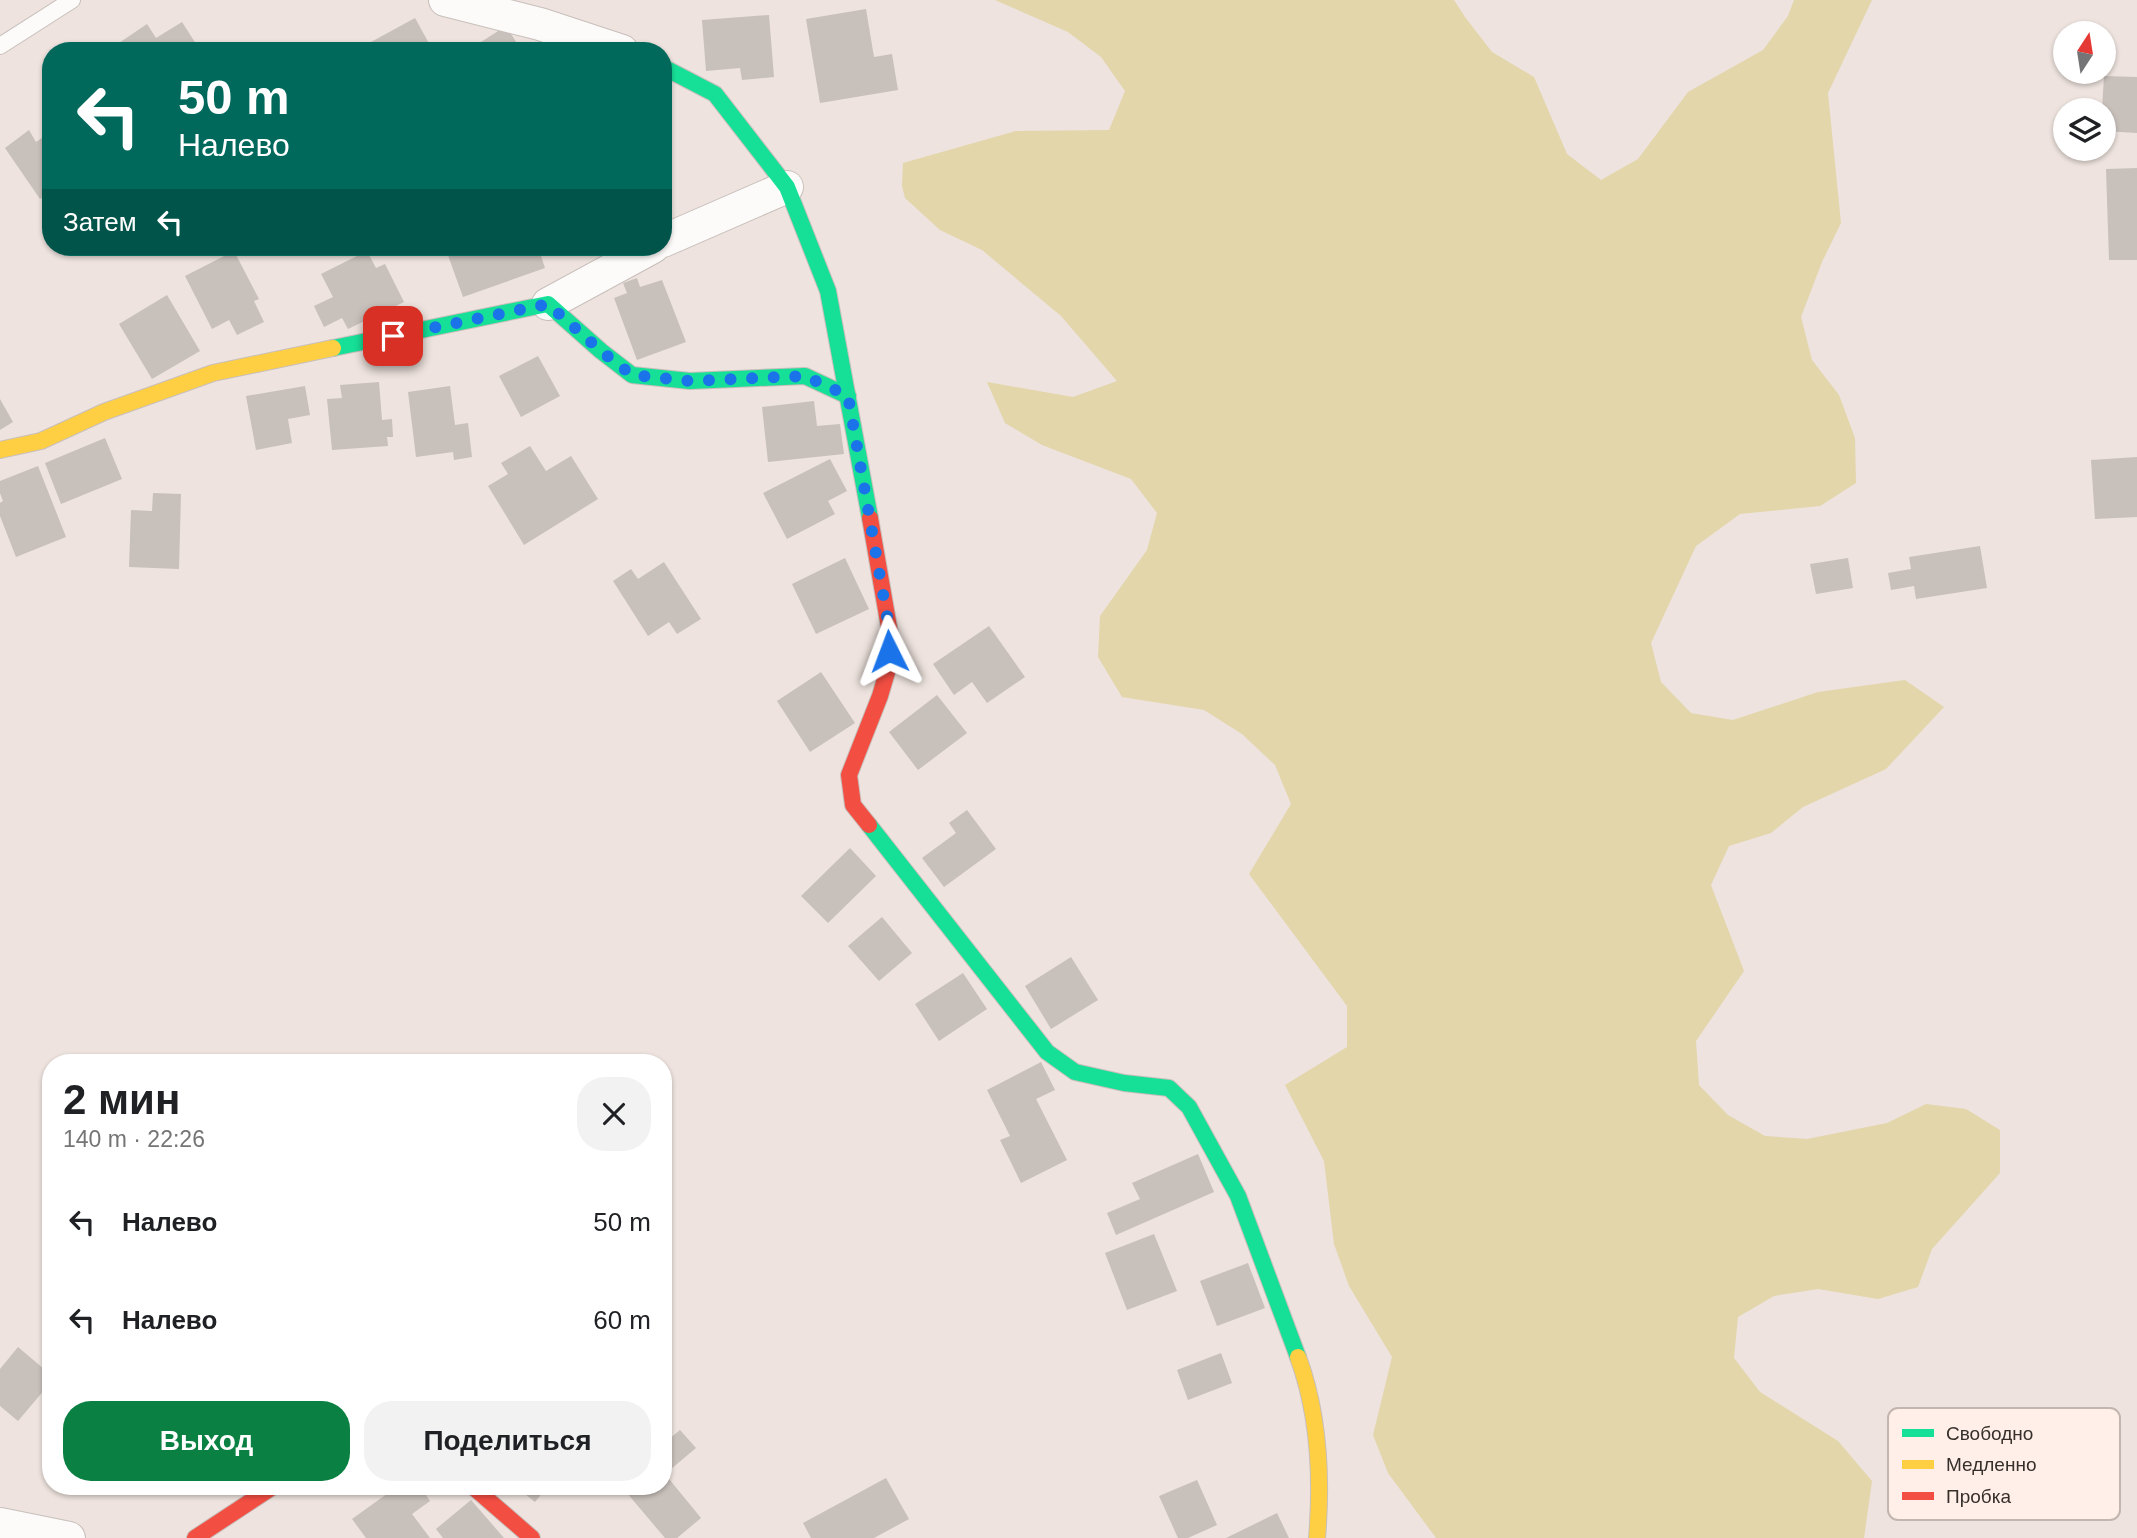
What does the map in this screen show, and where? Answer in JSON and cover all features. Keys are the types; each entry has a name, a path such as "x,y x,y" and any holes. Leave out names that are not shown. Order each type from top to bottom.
{"street":[{"path":"445,0 540,24 595,42"},
{"path":"672,72 715,94 787,187 828,291 890,633 888,669 849,775 853,805 1047,1052 1075,1072 1124,1083 1169,1088 1189,1107 1238,1196 1307,1381 1317,1440 1320,1500 1317,1538"},
{"path":"672,238 787,187"},
{"path":"0,450 41,441 104,412 213,373 548,304 636,256"},
{"path":"548,304 632,375 690,381 805,376 848,396"},
{"path":"195,1538 260,1495"},
{"path":"482,1495 532,1538"},
{"path":"0,1524 69,1538"}],"lane":[{"path":"0,46 72,0"}],"shaded area":[{"path":"995,0 1454,0 1492,52 1534,77 1567,154 1601,180 1638,159 1688,92 1763,50 1788,16 1794,0 1872,0 1828,93 1841,223 1822,262 1801,317 1812,360 1839,395 1855,438 1856,483 1820,506 1740,514 1696,546 1651,643 1661,682 1691,713 1733,720 1818,692 1905,680 1944,707 1886,769 1803,807 1771,833 1729,846 1711,885 1744,971 1696,1041 1699,1085 1728,1115 1765,1136 1807,1139 1887,1123 1926,1104 1966,1109 2000,1130 2000,1173 1932,1249 1918,1287 1878,1299 1818,1289 1774,1296 1738,1317 1734,1358 1760,1392 1838,1441 1872,1481 1864,1538 1436,1538 1388,1473 1373,1435 1392,1357 1349,1286 1334,1244 1324,1161 1285,1085 1347,1047 1347,1006 1249,874 1291,804 1275,765 1242,734 1204,710 1122,697 1098,657 1100,616 1147,550 1157,513 1131,479 1042,445 1005,423 987,382 1073,397 1117,381 1061,316 982,250 940,230 905,198 902,186 903,163 1016,131 1109,130 1125,91 1101,57 1068,32"}],"building":[{"path":"866,9 874,57 892,54 898,90 820,103 806,19"},
{"path":"769,15 774,77 742,80 740,68 706,71 702,20"},
{"path":"415,18 428,42 371,42"},
{"path":"182,22 195,42 120,42 147,24 156,38"},
{"path":"506,26 516,42 481,42"},
{"path":"2116,76 2137,77 2137,133 2116,132 2116,98 2103,98 2104,84 2116,84"},
{"path":"29,130 36,142 42,138 42,198 40,199 5,148"},
{"path":"2137,168 2137,260 2109,260 2106,169"},
{"path":"224,256 237,256 259,299 254,301 264,322 237,335 229,320 212,329 185,276"},
{"path":"357,256 370,256 376,268 385,264 404,302 348,329 342,318 324,327 314,306 333,297 321,274"},
{"path":"448,256 541,256 545,268 463,297"},
{"path":"637,278 640,287 662,280 686,342 637,360 614,298 627,293 623,283"},
{"path":"167,295 200,351 152,379 119,324"},
{"path":"538,356 560,396 521,417 499,376"},
{"path":"379,382 382,420 392,419 393,437 387,437 388,446 332,450 327,399 342,398 340,385"},
{"path":"305,386 310,415 288,419 292,443 256,450 246,396"},
{"path":"450,386 455,425 468,423 472,457 454,460 453,452 416,457 408,392"},
{"path":"0,399 13,422 0,430"},
{"path":"814,401 817,426 840,424 844,454 768,462 762,407"},
{"path":"105,438 122,479 61,504 45,463"},
{"path":"530,446 546,471 571,456 598,499 524,545 488,486 508,474 501,463"},
{"path":"2137,457 2137,517 2095,519 2091,460"},
{"path":"830,459 847,491 828,501 835,514 787,539 763,493"},
{"path":"38,466 66,537 16,557 0,516 0,503 3,501 0,481"},
{"path":"153,493 181,494 179,569 129,567 131,510 152,511"},
{"path":"1980,546 1987,588 1916,599 1914,586 1891,590 1888,573 1911,569 1909,557"},
{"path":"845,558 869,609 816,634 792,584"},
{"path":"1848,558 1853,588 1816,594 1810,564"},
{"path":"664,562 701,619 677,634 669,622 648,636 613,581 631,569 638,579"},
{"path":"989,626 1025,677 987,703 972,682 954,695 933,664"},
{"path":"821,672 855,723 810,752 777,701"},
{"path":"937,695 967,733 918,770 889,732"},
{"path":"967,810 996,849 944,887 922,858 956,833 949,823"},
{"path":"850,848 876,876 828,923 801,896"},
{"path":"882,917 912,953 879,981 848,946"},
{"path":"1071,957 1098,1000 1051,1029 1025,986"},
{"path":"963,973 987,1009 939,1041 915,1004"},
{"path":"1041,1062 1055,1090 1036,1099 1067,1160 1021,1183 1000,1140 1010,1136 987,1090"},
{"path":"1198,1154 1214,1192 1116,1235 1107,1213 1140,1199 1132,1183"},
{"path":"1154,1234 1177,1291 1127,1310 1105,1253"},
{"path":"1248,1263 1265,1308 1217,1326 1200,1281"},
{"path":"18,1347 42,1367 42,1393 18,1421 0,1406 0,1369"},
{"path":"1221,1353 1232,1383 1188,1400 1177,1370"},
{"path":"680,1430 696,1448 672,1468 672,1437"},
{"path":"886,1478 909,1519 874,1538 811,1538 803,1523"},
{"path":"1197,1480 1217,1525 1188,1538 1178,1538 1159,1496"},
{"path":"672,1483 701,1518 677,1538 665,1538 629,1495 672,1495"},
{"path":"385,1495 426,1495 430,1501 412,1514 430,1538 366,1538 352,1519"},
{"path":"526,1495 541,1495 535,1502"},
{"path":"471,1500 504,1538 443,1538 436,1529"},
{"path":"1277,1513 1289,1538 1226,1538"}],"traffic: fast":[{"path":"672,72 715,94 787,187 828,291 870,518"},
{"path":"333,348 548,304 632,375 690,381 805,376 848,396"},
{"path":"869,825 1047,1052 1075,1072 1124,1083 1169,1088 1189,1107 1238,1196 1298,1357"}],"traffic: slow":[{"path":"0,450 41,441 104,412 213,373 333,348"},
{"path":"1298,1357 1315,1423 1319,1469 1317,1538"}],"traffic: jam":[{"path":"869,825 853,805 849,775 888,669 890,633 870,518"},
{"path":"195,1538 260,1495"},
{"path":"482,1495 532,1538"}],"route":[{"path":"393,336 548,304 632,375 690,381 805,376 848,396 890,633 889,651"}]}
